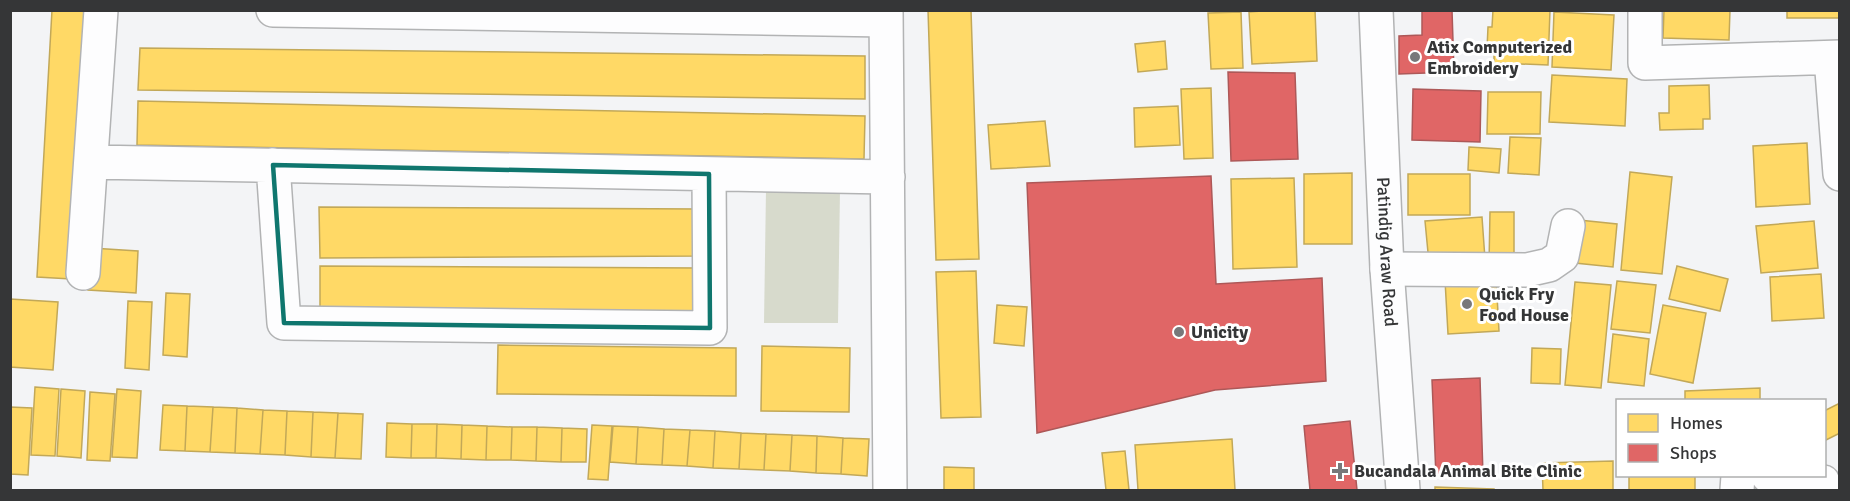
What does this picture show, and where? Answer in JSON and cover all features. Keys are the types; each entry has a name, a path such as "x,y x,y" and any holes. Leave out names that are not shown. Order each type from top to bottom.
{"street":[{"path":"83,273 101,10"},
{"path":"273,10 886,15 890,490"},
{"name":"Patindig Araw Road","path":"1376,10 1387,269 1403,490"},
{"path":"1646,10 1645,63 1835,58 1839,174"},
{"path":"91,162 888,177"},
{"path":"273,165 284,323 710,328 709,174"},
{"path":"1387,269 1527,270 1549,266 1562,256 1568,226"},
{"path":"1777,477 1823,482 1826,490"}],"highlighted area":[{"path":"273,165 709,174 710,328 284,323"}],"shaded area":[{"path":"766,189 840,190 838,323 764,323"}],"building: Homes":[{"path":"52,10 86,10 71,279 37,277"},
{"path":"928,10 971,10 979,259 936,260"},
{"path":"1315,10 1317,61 1252,64 1249,12"},
{"path":"1493,10 1550,10 1548,65 1494,63 1494,49 1487,49 1488,27 1492,27"},
{"path":"1664,10 1730,10 1729,40 1663,38"},
{"path":"1787,10 1840,10 1840,18 1787,18"},
{"path":"1241,12 1243,68 1211,69 1208,13"},
{"path":"1554,12 1614,15 1611,70 1552,67"},
{"path":"1165,41 1167,69 1138,72 1135,44"},
{"path":"140,48 865,56 865,99 138,90"},
{"path":"1552,75 1627,79 1625,126 1549,122"},
{"path":"1709,85 1710,119 1703,119 1703,129 1660,130 1659,113 1669,113 1669,86"},
{"path":"1211,88 1213,158 1184,159 1181,89"},
{"path":"1488,92 1541,92 1540,134 1487,134"},
{"path":"138,101 865,116 864,159 137,145"},
{"path":"1178,106 1180,145 1135,147 1134,108"},
{"path":"1045,121 1050,166 991,169 988,125"},
{"path":"1510,137 1541,138 1539,175 1508,173"},
{"path":"1807,143 1810,204 1756,207 1753,146"},
{"path":"1469,147 1501,149 1499,173 1468,170"},
{"path":"1630,172 1672,177 1662,274 1621,270"},
{"path":"1352,173 1352,244 1304,244 1304,174"},
{"path":"1408,174 1470,174 1470,215 1408,215"},
{"path":"1294,178 1297,267 1233,269 1231,179"},
{"path":"319,207 699,209 698,256 320,258"},
{"path":"1490,212 1514,212 1514,264 1489,264"},
{"path":"1482,217 1485,259 1429,263 1425,221"},
{"path":"1579,220 1617,224 1613,267 1575,263"},
{"path":"1814,221 1818,268 1761,273 1756,226"},
{"path":"91,248 138,251 136,293 88,290"},
{"path":"320,266 699,268 699,312 320,310"},
{"path":"1677,266 1728,279 1720,311 1669,299"},
{"path":"976,271 981,417 941,418 936,272"},
{"path":"1821,274 1824,318 1772,321 1770,277"},
{"path":"1496,277 1499,331 1448,334 1445,280"},
{"path":"1617,281 1656,285 1650,333 1611,329"},
{"path":"1575,282 1611,285 1601,388 1565,385"},
{"path":"166,293 190,294 187,357 163,355"},
{"path":"10,299 58,302 53,370 10,367"},
{"path":"128,301 152,302 149,370 125,368"},
{"path":"997,305 1027,307 1024,346 994,343"},
{"path":"1663,305 1706,313 1693,383 1650,374"},
{"path":"1613,334 1649,339 1644,386 1608,382"},
{"path":"498,345 736,348 736,396 497,394"},
{"path":"762,346 850,348 849,412 761,411"},
{"path":"1532,348 1561,349 1560,384 1531,383"},
{"path":"35,387 59,389 55,456 31,455"},
{"path":"1760,388 1760,399 1685,399 1685,391"},
{"path":"61,389 85,391 81,458 57,456"},
{"path":"117,389 141,391 137,458 112,457"},
{"path":"90,392 115,394 110,461 87,460"},
{"path":"1840,403 1840,433 1826,440 1826,410"},
{"path":"163,405 187,406 185,451 160,450"},
{"path":"187,406 213,407 210,452 185,451"},
{"path":"10,407 32,408 28,475 10,474"},
{"path":"213,407 237,408 235,453 210,452"},
{"path":"237,408 263,410 260,454 235,453"},
{"path":"263,410 287,411 285,455 260,454"},
{"path":"287,411 313,412 311,457 285,455"},
{"path":"313,412 338,413 335,458 311,457"},
{"path":"338,413 363,414 361,459 335,458"},
{"path":"387,423 412,424 411,458 386,457"},
{"path":"412,424 437,424 436,458 411,458"},
{"path":"437,424 462,425 461,459 436,458"},
{"path":"462,425 487,426 486,460 461,459"},
{"path":"592,425 612,426 608,480 588,479"},
{"path":"487,426 512,427 511,460 486,460"},
{"path":"613,426 638,427 636,464 610,462"},
{"path":"512,427 537,427 536,461 511,460"},
{"path":"537,427 562,428 561,462 536,461"},
{"path":"638,427 664,429 662,465 636,464"},
{"path":"562,428 587,429 586,462 561,462"},
{"path":"664,429 690,430 687,466 662,465"},
{"path":"690,430 715,431 713,468 687,466"},
{"path":"715,431 741,433 739,469 713,468"},
{"path":"741,433 766,434 764,470 739,469"},
{"path":"766,434 792,435 790,471 764,470"},
{"path":"792,435 817,436 816,473 790,471"},
{"path":"817,436 843,438 841,474 816,473"},
{"path":"843,438 869,439 867,476 841,474"},
{"path":"1232,439 1235,490 1138,490 1135,445"},
{"path":"1125,451 1129,490 1106,490 1102,453"},
{"path":"1613,461 1613,490 1543,490 1542,463"},
{"path":"944,467 974,468 974,490 944,490"},
{"path":"1629,477 1695,477 1695,490 1629,490"},
{"path":"1435,487 1494,489 1494,490 1435,490"}],"building: Shops":[{"path":"1452,10 1454,72 1399,74 1399,36 1422,35 1422,11"},
{"path":"1228,72 1295,73 1298,159 1231,161"},
{"path":"1413,89 1481,91 1480,142 1412,140"},
{"name":"Unicity","path":"1211,176 1216,284 1322,278 1326,381 1215,390 1037,433 1027,183"},
{"path":"1480,378 1483,475 1436,477 1432,380"},
{"path":"1350,421 1357,490 1310,490 1304,426"}],"place":[{"name":"Atix Computerized Embroidery","path":"1415,57"},
{"name":"Quick Fry Food House","path":"1467,304"},
{"name":"Unicity","path":"1179,332"},
{"name":"Bucandala Animal Bite Clinic","path":"1340,471"}]}
